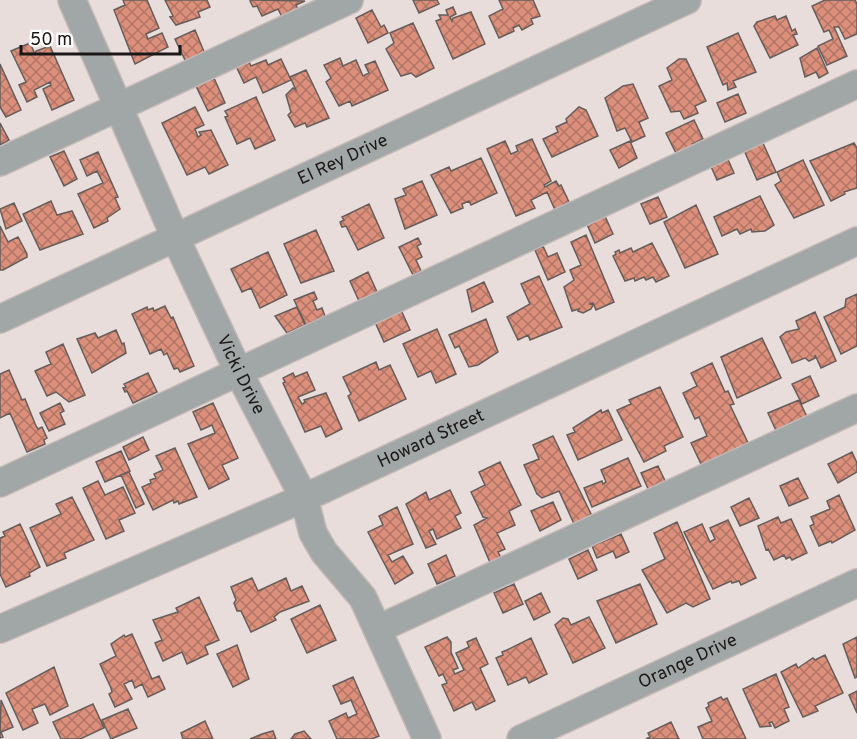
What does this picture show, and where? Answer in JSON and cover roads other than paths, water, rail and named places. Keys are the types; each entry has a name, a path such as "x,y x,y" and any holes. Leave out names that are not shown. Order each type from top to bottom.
{"street":[{"name":"Vicki Drive","path":"72,0 175,237 239,373 304,498 314,533 324,552 363,598 427,739"},
{"path":"0,162 349,0"},
{"name":"El Rey Drive","path":"0,319 687,0"},
{"path":"0,483 857,84"},
{"name":"Howard Street","path":"0,628 304,498 857,241"},
{"path":"378,629 857,408"},
{"name":"Orange Drive","path":"521,739 857,583"}]}
